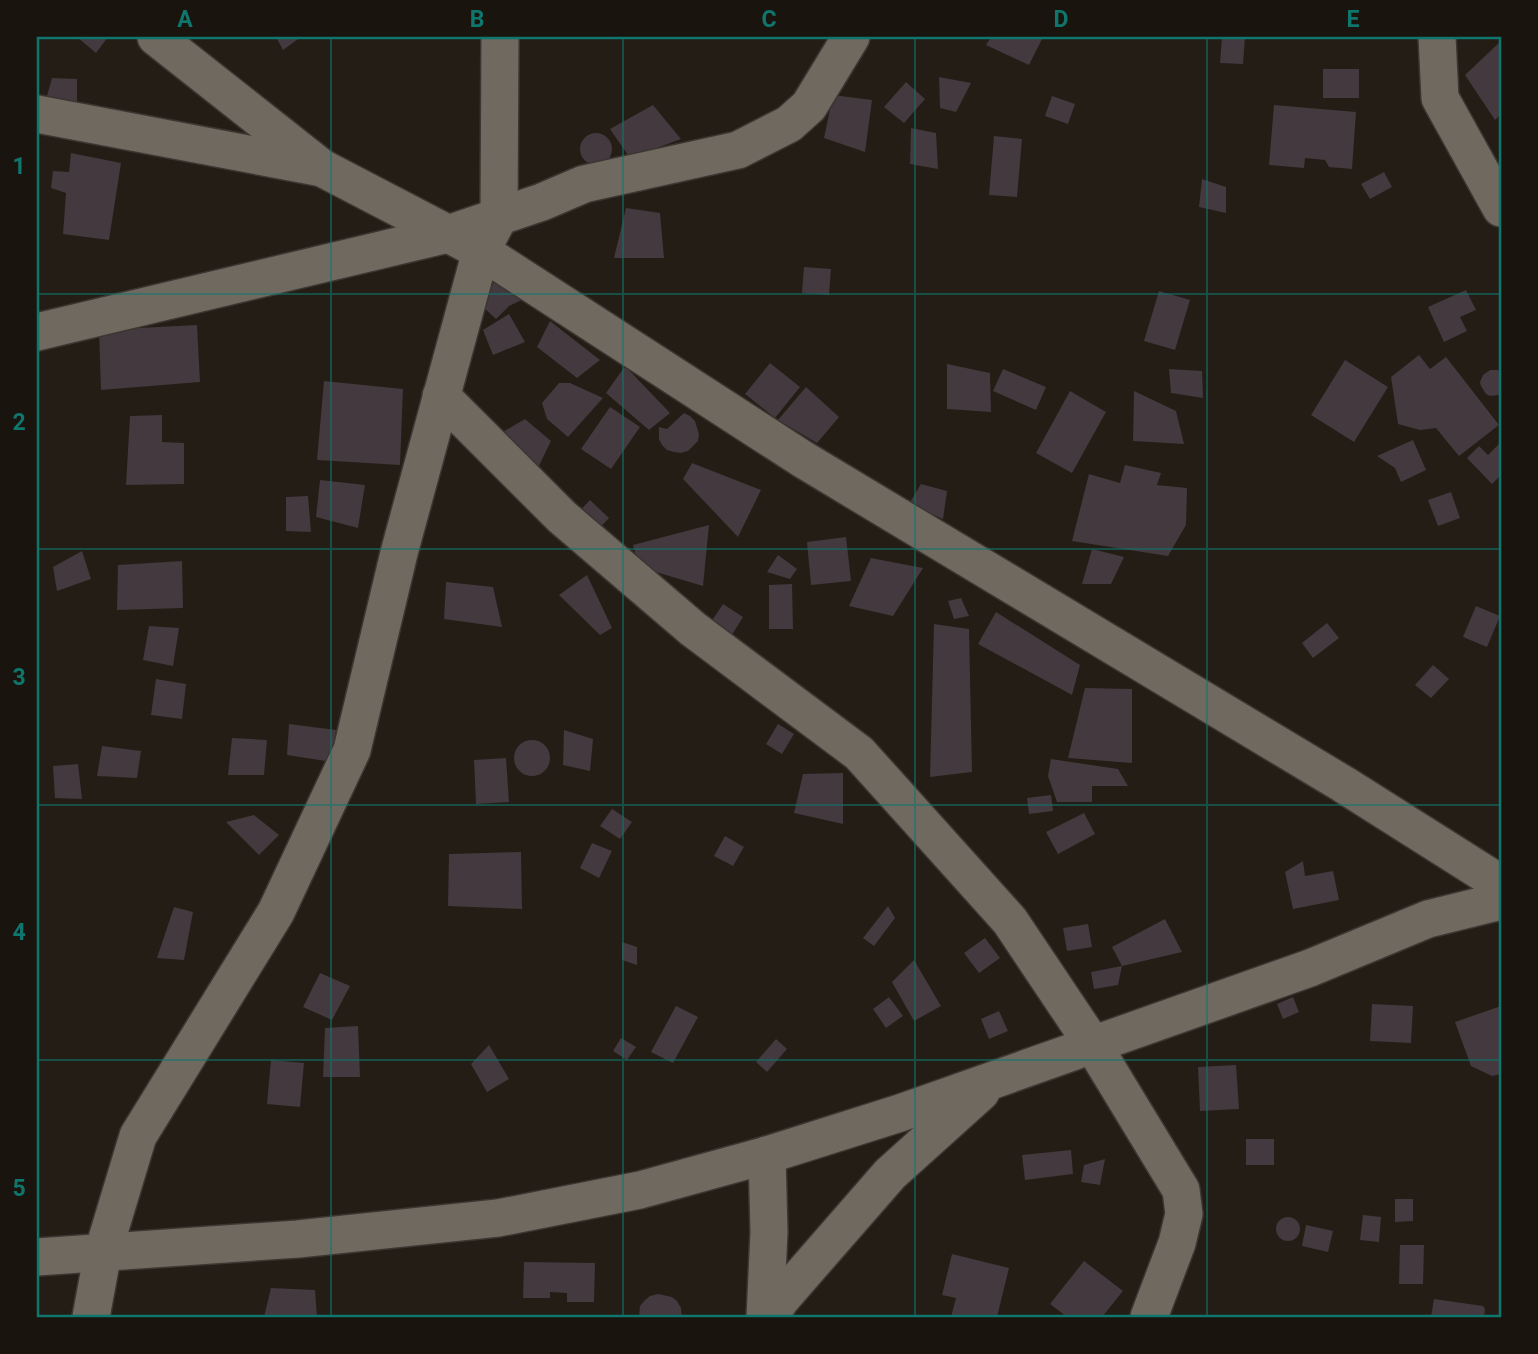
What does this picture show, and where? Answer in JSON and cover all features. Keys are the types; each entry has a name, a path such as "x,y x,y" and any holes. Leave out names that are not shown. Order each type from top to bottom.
{"street":[{"path":"156,37 322,168 481,251 804,460 1343,784 1501,884"},
{"path":"91,1317 103,1252 138,1136 276,912 352,750 441,396 481,251 499,217 500,37"},
{"path":"37,332 448,234 584,184 738,150 789,124 809,106 850,37"},
{"path":"1437,37 1440,98 1501,208"},
{"path":"37,114 322,168"},
{"path":"441,396 582,535 693,629 859,753 1010,921 1093,1045 1181,1190 1184,1214 1177,1243 1149,1317"},
{"path":"39,1254 298,1239 498,1218 640,1190 767,1155 901,1113 1310,968 1429,919 1501,901"},
{"path":"767,1317 890,1174 996,1079"},
{"path":"767,1155 767,1317"}],"building":[{"path":"77,37 108,37 96,53"},
{"path":"276,37 301,37 283,50"},
{"path":"991,37 1043,37 1029,65 986,45"},
{"path":"1222,37 1245,37 1243,64 1220,63"},
{"path":"1501,41 1501,114 1495,120 1465,75"},
{"path":"1323,69 1359,69 1359,98 1323,98"},
{"path":"939,77 971,83 956,112 940,108"},
{"path":"52,78 77,79 77,106 45,103"},
{"path":"906,82 925,99 904,123 884,107"},
{"path":"833,95 872,100 865,152 824,138"},
{"path":"1052,96 1075,104 1068,124 1045,116"},
{"path":"653,105 681,139 630,158 610,129"},
{"path":"1274,105 1356,112 1352,169 1329,167 1325,160 1305,158 1304,168 1269,165"},
{"path":"911,128 936,133 938,169 910,164"},
{"path":"596,133 608,137 612,149 608,161 596,165 584,161 580,149 584,137"},
{"path":"994,136 1022,139 1017,197 989,195"},
{"path":"71,153 121,163 109,240 63,234 66,193 51,188 53,171 69,172"},
{"path":"1384,172 1392,187 1370,199 1361,184"},
{"path":"1202,179 1226,187 1226,213 1199,207"},
{"path":"626,208 660,213 664,258 614,258"},
{"path":"804,267 831,269 829,295 802,293"},
{"path":"496,277 524,299 509,306 496,319 482,306"},
{"path":"1466,290 1476,310 1460,317 1467,331 1444,342 1428,307"},
{"path":"1159,291 1190,300 1175,350 1144,341"},
{"path":"509,314 525,342 493,355 483,330"},
{"path":"550,321 600,360 577,378 537,347"},
{"path":"197,325 200,382 101,390 99,330"},
{"path":"1419,355 1430,369 1446,357 1499,425 1459,456 1436,428 1420,430 1398,424 1391,377"},
{"path":"1345,360 1388,387 1354,442 1311,415"},
{"path":"770,363 800,387 775,418 745,394"},
{"path":"947,364 990,373 991,412 947,409"},
{"path":"625,366 670,413 649,430 606,393"},
{"path":"1003,369 1046,387 1036,410 993,391"},
{"path":"1169,369 1202,371 1203,398 1171,393"},
{"path":"1490,370 1501,372 1499,395 1486,394 1481,386 1483,375"},
{"path":"324,381 403,389 400,465 317,460"},
{"path":"559,383 570,383 603,398 568,437 547,419 542,403"},
{"path":"806,387 839,417 817,443 778,420"},
{"path":"1070,391 1106,412 1072,473 1036,453"},
{"path":"1134,391 1176,411 1184,444 1133,441"},
{"path":"610,407 640,427 611,469 581,449"},
{"path":"684,413 695,421 698,441 688,451 681,453 667,450 659,439 659,427 667,429"},
{"path":"162,415 162,442 184,443 184,484 126,485 130,416"},
{"path":"525,419 551,441 538,468 496,436"},
{"path":"1413,440 1426,470 1401,482 1395,468 1377,456"},
{"path":"1501,442 1501,475 1492,484 1467,458 1479,446 1488,455"},
{"path":"692,463 761,490 738,537 683,479"},
{"path":"1125,465 1161,473 1157,485 1187,488 1186,525 1168,556 1072,541 1089,474 1120,483"},
{"path":"320,480 365,485 358,528 316,517"},
{"path":"921,484 947,491 943,519 909,504"},
{"path":"1451,492 1460,518 1438,526 1428,500"},
{"path":"308,496 311,532 286,531 286,497"},
{"path":"590,500 609,518 594,534 575,516"},
{"path":"709,525 703,586 639,567 633,545"},
{"path":"846,537 851,581 811,585 807,542"},
{"path":"1092,549 1124,557 1111,584 1082,584"},
{"path":"82,551 91,579 57,591 53,567"},
{"path":"778,555 797,569 790,579 767,572"},
{"path":"871,558 923,568 893,616 849,606"},
{"path":"182,561 183,608 117,610 118,565"},
{"path":"587,575 612,628 600,635 559,595"},
{"path":"446,582 493,587 502,627 444,619"},
{"path":"792,584 793,629 769,629 769,585"},
{"path":"961,598 969,616 954,619 948,601"},
{"path":"723,604 743,617 730,638 709,625"},
{"path":"1476,606 1500,616 1487,647 1463,637"},
{"path":"996,612 1080,665 1072,695 978,644"},
{"path":"1327,623 1339,638 1313,658 1302,643"},
{"path":"934,624 969,629 972,772 930,777"},
{"path":"149,626 179,628 173,666 143,660"},
{"path":"1433,665 1449,679 1431,698 1415,685"},
{"path":"156,679 186,684 182,719 151,715"},
{"path":"1085,688 1132,689 1132,763 1068,758"},
{"path":"289,724 336,730 332,762 287,755"},
{"path":"778,724 794,734 782,754 766,744"},
{"path":"564,730 593,739 590,771 563,765"},
{"path":"232,738 267,740 264,775 228,775"},
{"path":"532,740 545,745 550,758 545,771 532,776 519,771 514,758 519,745"},
{"path":"102,746 141,751 137,778 97,776"},
{"path":"506,758 509,802 476,804 474,760"},
{"path":"1051,759 1118,769 1128,786 1092,786 1092,802 1057,802 1048,776"},
{"path":"78,764 82,799 55,798 53,766"},
{"path":"843,773 843,824 794,813 803,774"},
{"path":"1051,795 1053,811 1029,814 1027,798"},
{"path":"612,809 632,822 620,839 600,826"},
{"path":"1084,813 1095,834 1058,854 1046,832"},
{"path":"254,815 279,835 259,855 226,822"},
{"path":"725,836 744,847 733,866 714,856"},
{"path":"592,843 612,851 599,878 580,868"},
{"path":"521,852 522,909 448,906 449,854"},
{"path":"1303,861 1305,876 1333,871 1339,900 1293,909 1285,872"},
{"path":"888,906 895,918 874,946 863,938"},
{"path":"174,907 193,912 184,960 157,958"},
{"path":"1165,919 1182,952 1122,966 1112,947"},
{"path":"1088,924 1092,947 1067,951 1063,928"},
{"path":"985,938 1000,958 979,973 964,953"},
{"path":"622,942 637,947 637,965 622,960"},
{"path":"914,960 941,1006 914,1021 892,982"},
{"path":"1122,966 1118,985 1094,989 1091,972"},
{"path":"320,973 350,986 332,1020 303,1007"},
{"path":"889,997 903,1016 886,1028 873,1009"},
{"path":"1293,997 1299,1012 1283,1019 1277,1004"},
{"path":"1372,1004 1413,1006 1411,1043 1370,1041"},
{"path":"676,1006 698,1017 673,1063 651,1052"},
{"path":"1501,1006 1501,1074 1492,1076 1471,1066 1455,1022"},
{"path":"999,1011 1008,1031 989,1039 981,1019"},
{"path":"358,1026 360,1077 323,1077 325,1028"},
{"path":"621,1038 636,1047 627,1060 613,1051"},
{"path":"776,1039 787,1049 767,1072 756,1062"},
{"path":"489,1045 509,1079 487,1092 471,1064"},
{"path":"271,1060 304,1063 300,1107 267,1104"},
{"path":"1236,1065 1239,1109 1200,1111 1198,1067"},
{"path":"1246,1139 1274,1139 1274,1165 1246,1165"},
{"path":"1071,1150 1073,1174 1025,1180 1022,1155"},
{"path":"1105,1159 1100,1185 1081,1182 1084,1165"},
{"path":"1395,1199 1413,1199 1413,1221 1395,1222"},
{"path":"1363,1215 1381,1217 1379,1242 1360,1240"},
{"path":"1288,1217 1297,1220 1300,1229 1297,1238 1288,1241 1279,1238 1276,1229 1279,1220"},
{"path":"1306,1225 1333,1231 1328,1252 1302,1246"},
{"path":"1400,1245 1424,1245 1423,1284 1399,1284"},
{"path":"952,1254 1009,1268 997,1317 951,1317 956,1298 942,1295"},
{"path":"1084,1261 1123,1291 1102,1317 1067,1317 1050,1304"},
{"path":"524,1262 595,1263 594,1302 567,1302 567,1293 550,1292 550,1298 523,1298"},
{"path":"271,1288 315,1290 317,1317 264,1317"},
{"path":"658,1294 677,1301 682,1317 639,1317 640,1306 650,1296"},
{"path":"1434,1299 1483,1306 1484,1317 1431,1317"}]}
